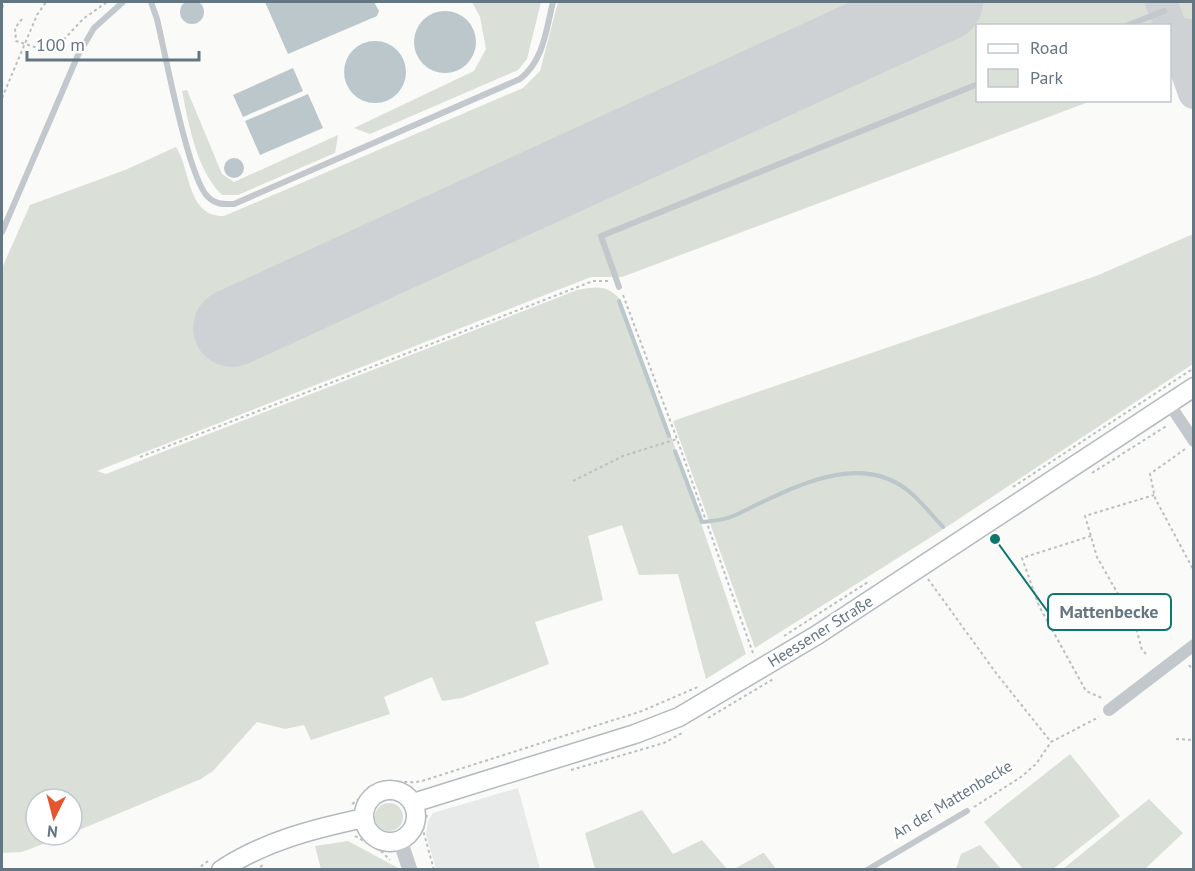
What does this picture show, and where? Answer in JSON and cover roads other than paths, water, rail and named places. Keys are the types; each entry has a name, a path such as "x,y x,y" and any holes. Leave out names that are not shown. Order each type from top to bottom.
{"main road":[{"name":"Heessener Straße","path":"421,806 679,717 757,662 919,567 1194,387"},
{"path":"382,790 399,791 421,806 416,811 413,828 400,840 384,841 376,838 366,826 364,818 368,801 382,790"},
{"path":"216,864 291,836 364,818"}],"street":[{"path":"1168,402 1194,443"},
{"path":"1113,707 1194,645"},
{"path":"400,840 410,870"}],"lane":[{"path":"2,232 78,55 94,28 123,2"},
{"path":"151,2 158,19 191,158 207,197 218,204 234,204 520,79 532,70 539,58 553,2"},
{"path":"1131,24 1164,10"},
{"path":"619,287 600,236 976,85"},
{"name":"An der Mattenbecke","path":"867,870 967,811"}],"waterway":[{"path":"619,301 669,436"},
{"path":"675,451 702,522 732,517 815,480 855,473 874,475 893,481 911,493 943,527"}],"place":[{"name":"Mattenbecke","path":"995,539"}]}
